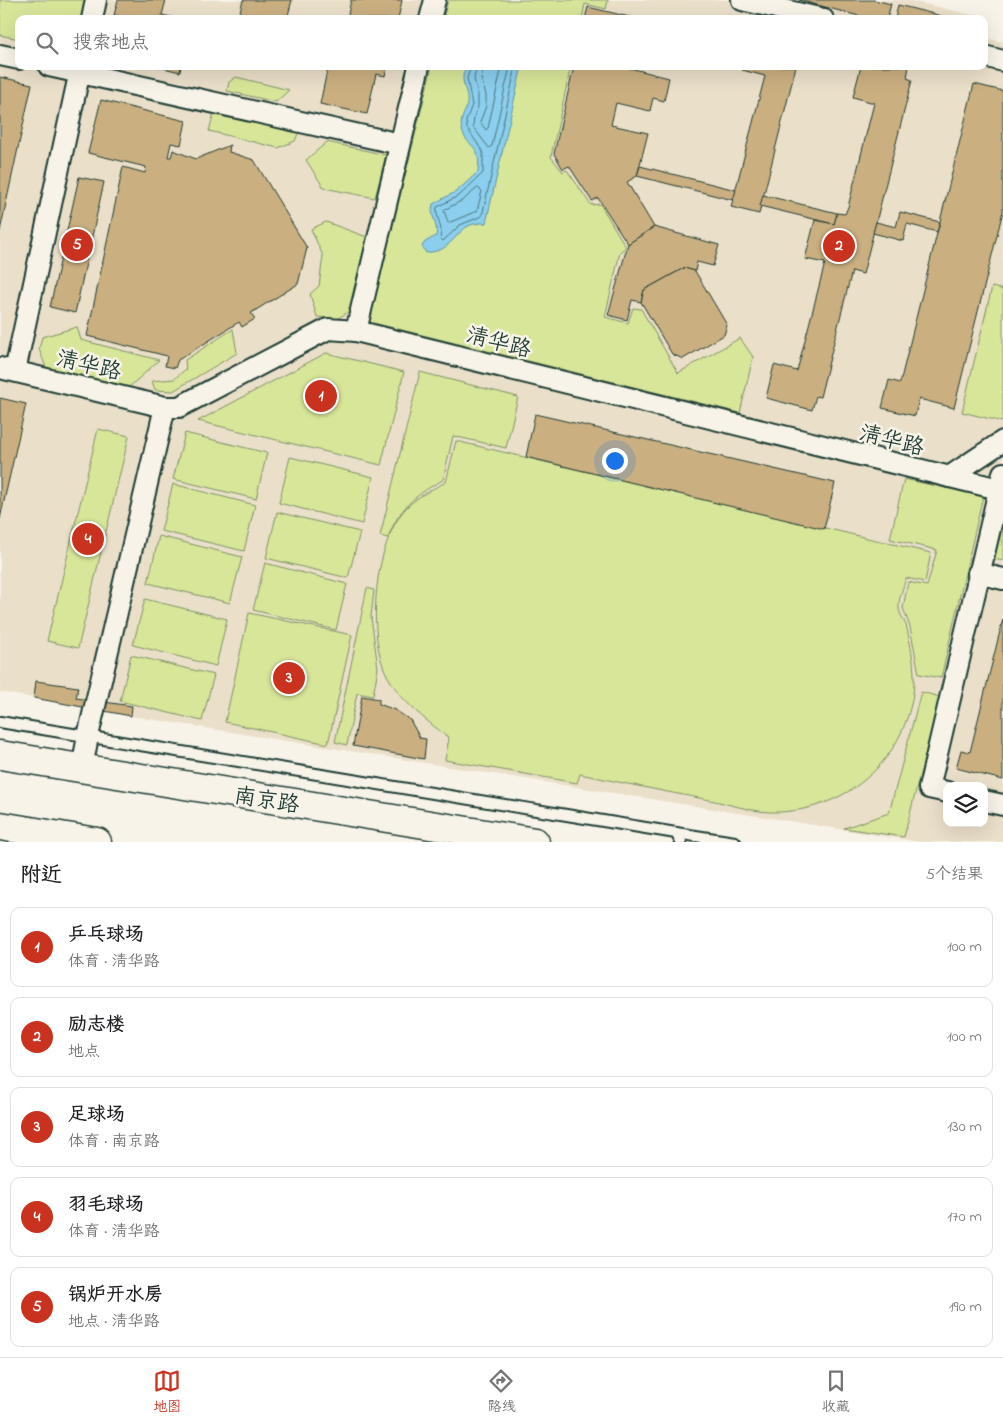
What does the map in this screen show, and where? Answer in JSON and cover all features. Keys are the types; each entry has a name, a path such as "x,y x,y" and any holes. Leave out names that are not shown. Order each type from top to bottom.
{"main road":[{"name":"南京路","path":"0,755 535,842"},
{"path":"0,826 97,842"}],"street":[{"path":"93,15 96,0"},
{"path":"431,15 434,0"},
{"path":"742,0 806,15"},
{"path":"0,55 15,58"},
{"path":"988,57 1003,61"},
{"path":"8,370 81,70 400,144"},
{"path":"356,331 418,70"},
{"name":"清华路","path":"8,370 165,407 179,407 328,329 356,331 948,477 1001,481"},
{"path":"82,768 165,407"},
{"path":"948,477 1003,441"},
{"path":"943,791 928,788 1001,481"},
{"path":"978,573 1003,579"},
{"path":"988,802 1003,806"}],"lane":[{"path":"0,722 679,837 735,842"}],"shaded area":[{"path":"0,0 907,0 973,15 15,15 15,70 988,70 988,38 1003,42 1003,842 920,842 131,716 0,692"}],"green space":[{"path":"0,0 87,0 84,15 15,15 15,38 0,35"},
{"path":"448,0 608,0 606,9 585,4 583,15 444,15"},
{"path":"431,70 570,70 551,157 563,172 567,170 591,205 600,204 626,247 620,252 605,317 628,323 633,308 641,309 678,373 740,338 753,357 740,413 369,322"},
{"path":"236,77 289,90 276,102 227,91 229,82"},
{"path":"215,109 300,129 295,141 278,148 209,131"},
{"path":"327,142 386,155 375,198 324,188 306,160"},
{"path":"326,222 367,237 348,312 337,319 317,317 310,294 319,286 323,256 311,229"},
{"path":"992,287 1003,290 1003,422 962,412"},
{"path":"77,327 81,340 159,360 126,390 47,370 39,349 42,337"},
{"path":"233,329 237,353 173,391 155,390 152,381 174,379 186,369 185,360"},
{"path":"326,353 404,372 381,465 198,421"},
{"path":"420,372 518,397 506,448 453,436 443,480 424,491 409,503 397,519 388,538 380,536"},
{"path":"98,429 129,436 78,648 47,641"},
{"path":"185,433 267,453 256,499 173,479"},
{"path":"456,441 931,553 925,582 906,578 899,601 899,610 906,625 910,643 914,682 912,700 905,725 893,747 879,766 861,783 841,796 818,805 794,811 769,812 580,774 577,783 445,760 449,738 412,707 388,678 378,649 375,607 381,563 395,524 405,509 414,501 446,482"},
{"path":"290,457 373,477 362,524 279,503"},
{"path":"904,479 983,496 941,678 919,674 910,627 903,608 908,582 927,586 937,550 890,539"},
{"path":"173,484 255,505 244,551 161,531"},
{"path":"277,512 360,532 348,578 266,558"},
{"path":"1003,525 1003,561 994,559"},
{"path":"159,536 242,557 230,603 148,583"},
{"path":"265,563 347,584 336,630 253,610"},
{"path":"367,588 374,590 371,617 378,668 373,696 357,693 347,745 335,742"},
{"path":"145,599 227,619 216,666 133,645"},
{"path":"249,613 352,635 328,744 225,722"},
{"path":"131,655 214,675 202,721 120,701"},
{"path":"921,692 940,697 904,837 844,828 889,813"}],"water":[{"path":"521,70 486,223 478,223 467,227 443,248 426,253 422,246 425,242 436,236 437,232 432,212 433,204 457,191 478,172 478,155 464,136 461,126 467,104 463,80 464,71"}],"building":[{"path":"118,0 166,0 162,15 114,15"},
{"path":"243,0 292,0 288,15 239,15"},
{"path":"351,0 402,0 399,15 348,15"},
{"path":"799,0 874,0 891,4 888,15 855,15"},
{"path":"898,5 938,15 896,15"},
{"path":"588,7 621,15 586,15"},
{"path":"327,70 386,70 385,76 376,74 367,114 320,104"},
{"path":"573,70 638,70 669,78 664,101 653,98 650,111 616,103 611,125 648,133 637,176 627,182 654,227 628,244 598,198 592,201 569,166 563,169 554,154"},
{"path":"742,70 795,70 759,214 731,207 765,76"},
{"path":"860,70 908,70 907,78 912,80 863,274 852,271 820,397 816,396 812,410 766,398 774,365 797,371 825,263 805,259 815,220 834,224 837,213 845,214 848,207 874,103 853,97"},
{"path":"0,77 32,84 0,231"},
{"path":"974,84 1003,91 1003,211 954,408 919,399 915,416 882,408 889,380 900,383"},
{"path":"101,100 186,121 181,145 171,143 168,157 171,157 173,150 196,159 230,145 229,152 254,160 307,248 298,284 251,313 255,319 242,327 239,322 178,360 175,368 165,366 167,356 87,336 123,167 145,173 146,167 88,153"},
{"path":"640,166 736,190 733,200 637,176"},
{"path":"79,177 104,182 75,313 50,307"},
{"path":"763,195 837,213 834,224 760,206"},
{"path":"900,212 940,222 937,232 907,224 903,241 873,233 876,222 896,227"},
{"path":"654,227 719,245 713,266 697,262 695,271 684,268 644,290 641,302 632,300 627,320 608,315 628,244"},
{"path":"684,268 695,271 727,325 724,335 683,359 672,354 641,302 644,290"},
{"path":"0,398 26,404 0,519"},
{"path":"535,414 835,483 824,529 526,457"},
{"path":"1003,619 1003,780 956,768 961,750 970,752"},
{"path":"36,681 78,687 76,698 132,706 131,716 34,698"},
{"path":"362,696 379,699 379,704 395,710 410,720 420,738 426,739 424,759 353,746"}],"place":[{"name":"锅炉开水房","path":"77,245"},
{"name":"励志楼","path":"839,246"},
{"name":"乒乓球场","path":"321,396"},
{"name":"羽毛球场","path":"88,539"},
{"name":"足球场","path":"289,678"}]}
